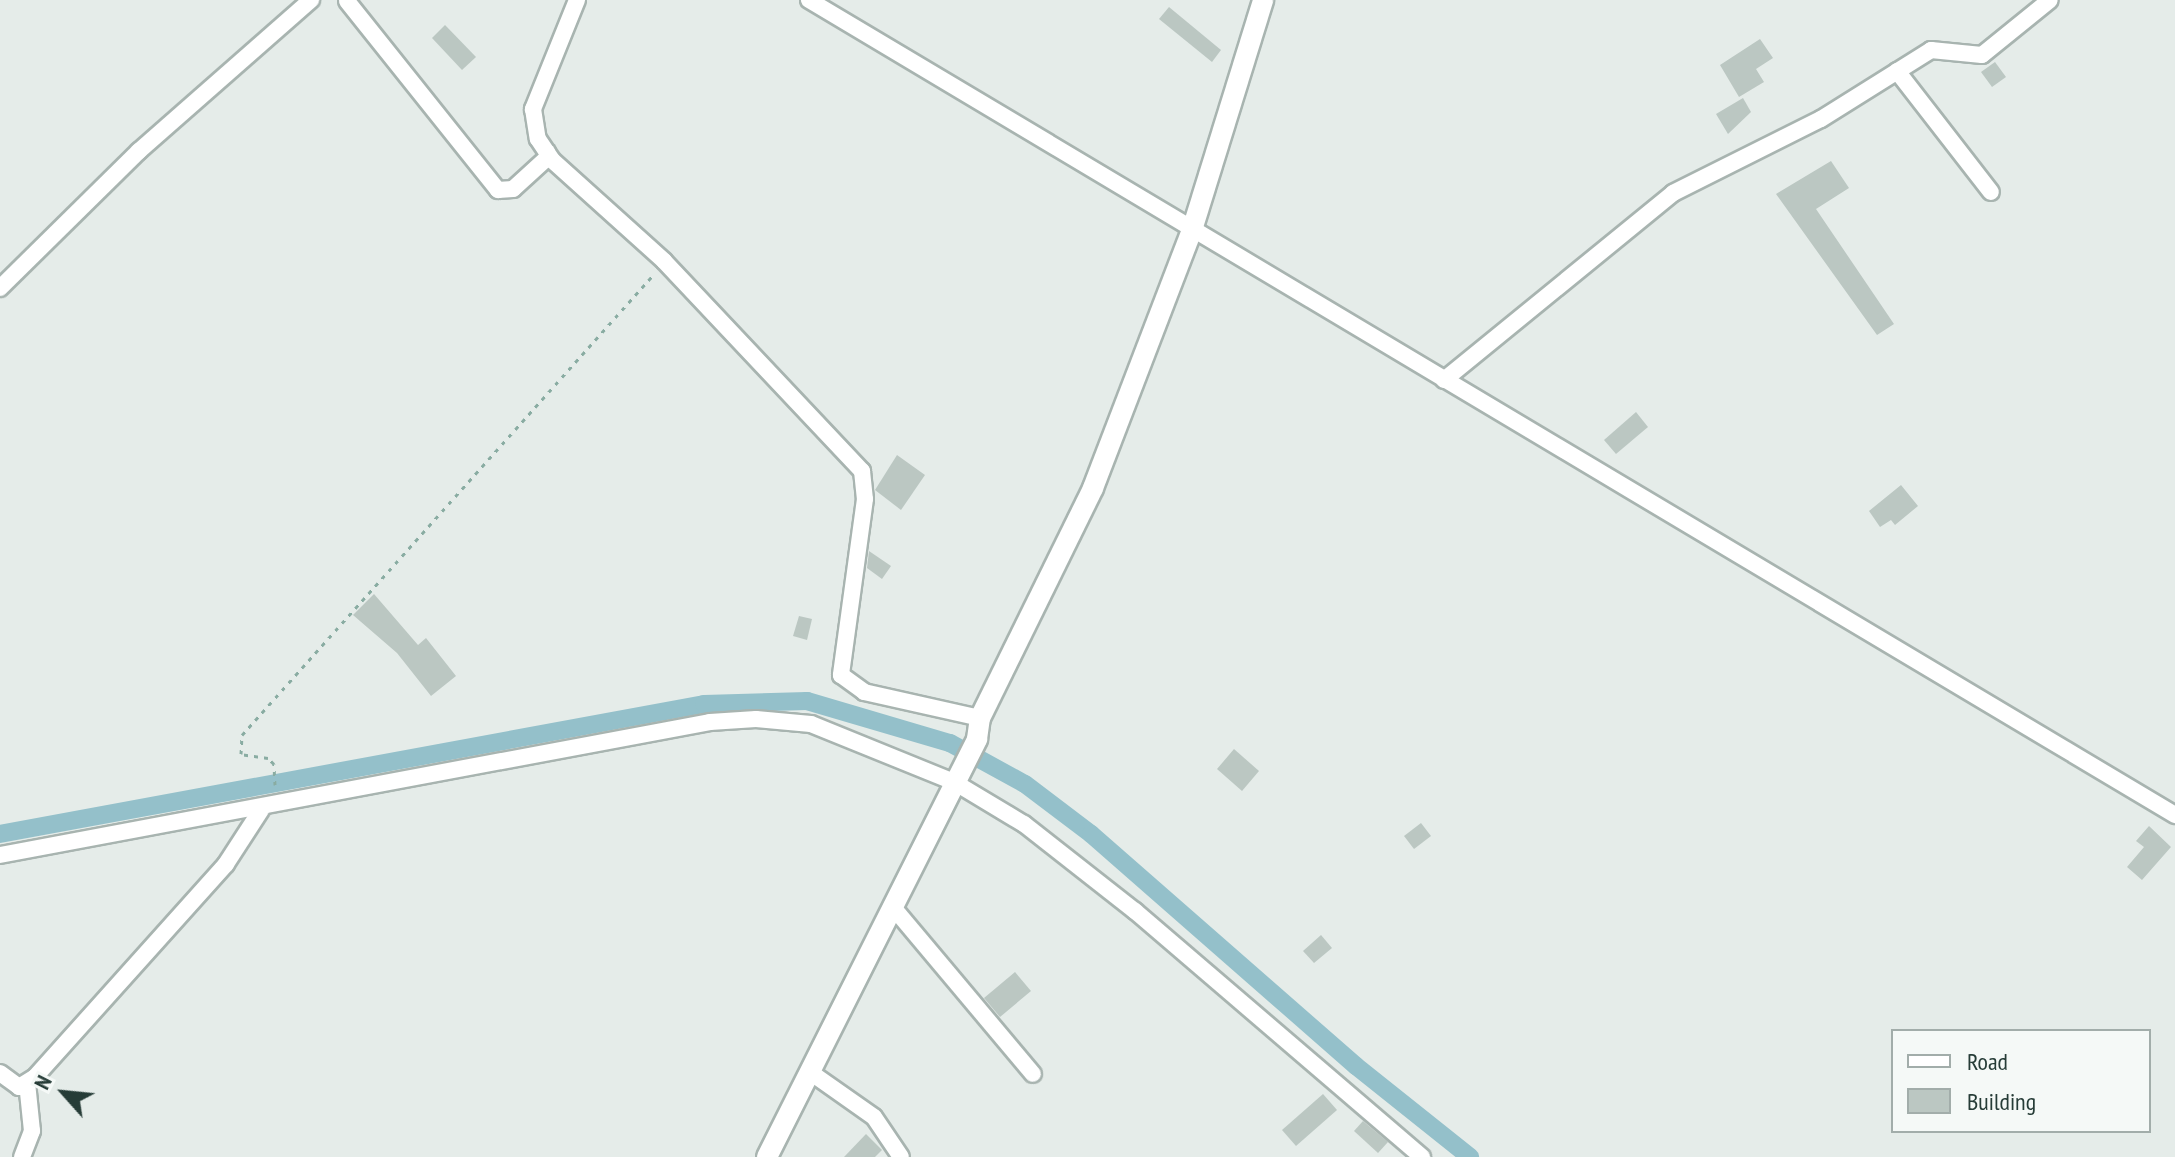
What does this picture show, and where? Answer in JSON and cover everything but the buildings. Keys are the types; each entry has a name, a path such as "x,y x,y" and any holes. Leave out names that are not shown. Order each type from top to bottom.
{"street":[{"path":"0,288 139,151 311,0"},
{"path":"346,0 359,0"},
{"path":"346,0 493,186 507,192 543,159"},
{"path":"577,0 533,109 533,125 543,159 664,261 862,471 865,499 841,675 864,692 980,718"},
{"path":"809,0 2175,815"},
{"path":"767,1157 977,739 980,718 1088,500 1192,230 1263,0"},
{"path":"1444,380 1673,193 1821,119 1931,50 1982,55 2050,0"},
{"path":"1897,71 1991,192"},
{"path":"0,855 261,810 710,722 756,719 811,724 954,782 1024,824 1135,911 1416,1155"},
{"path":"0,1073 19,1087 27,1083 216,875 261,810"},
{"path":"892,906 1033,1074"},
{"path":"810,1072 874,1117 901,1157"},
{"path":"22,1157 32,1131 27,1083"}],"path":[{"path":"276,793 268,758 241,754 242,735 664,261"}],"waterway":[{"path":"0,834 704,704 807,701 950,743 1025,784 1091,834 1356,1066 1470,1157"}]}
